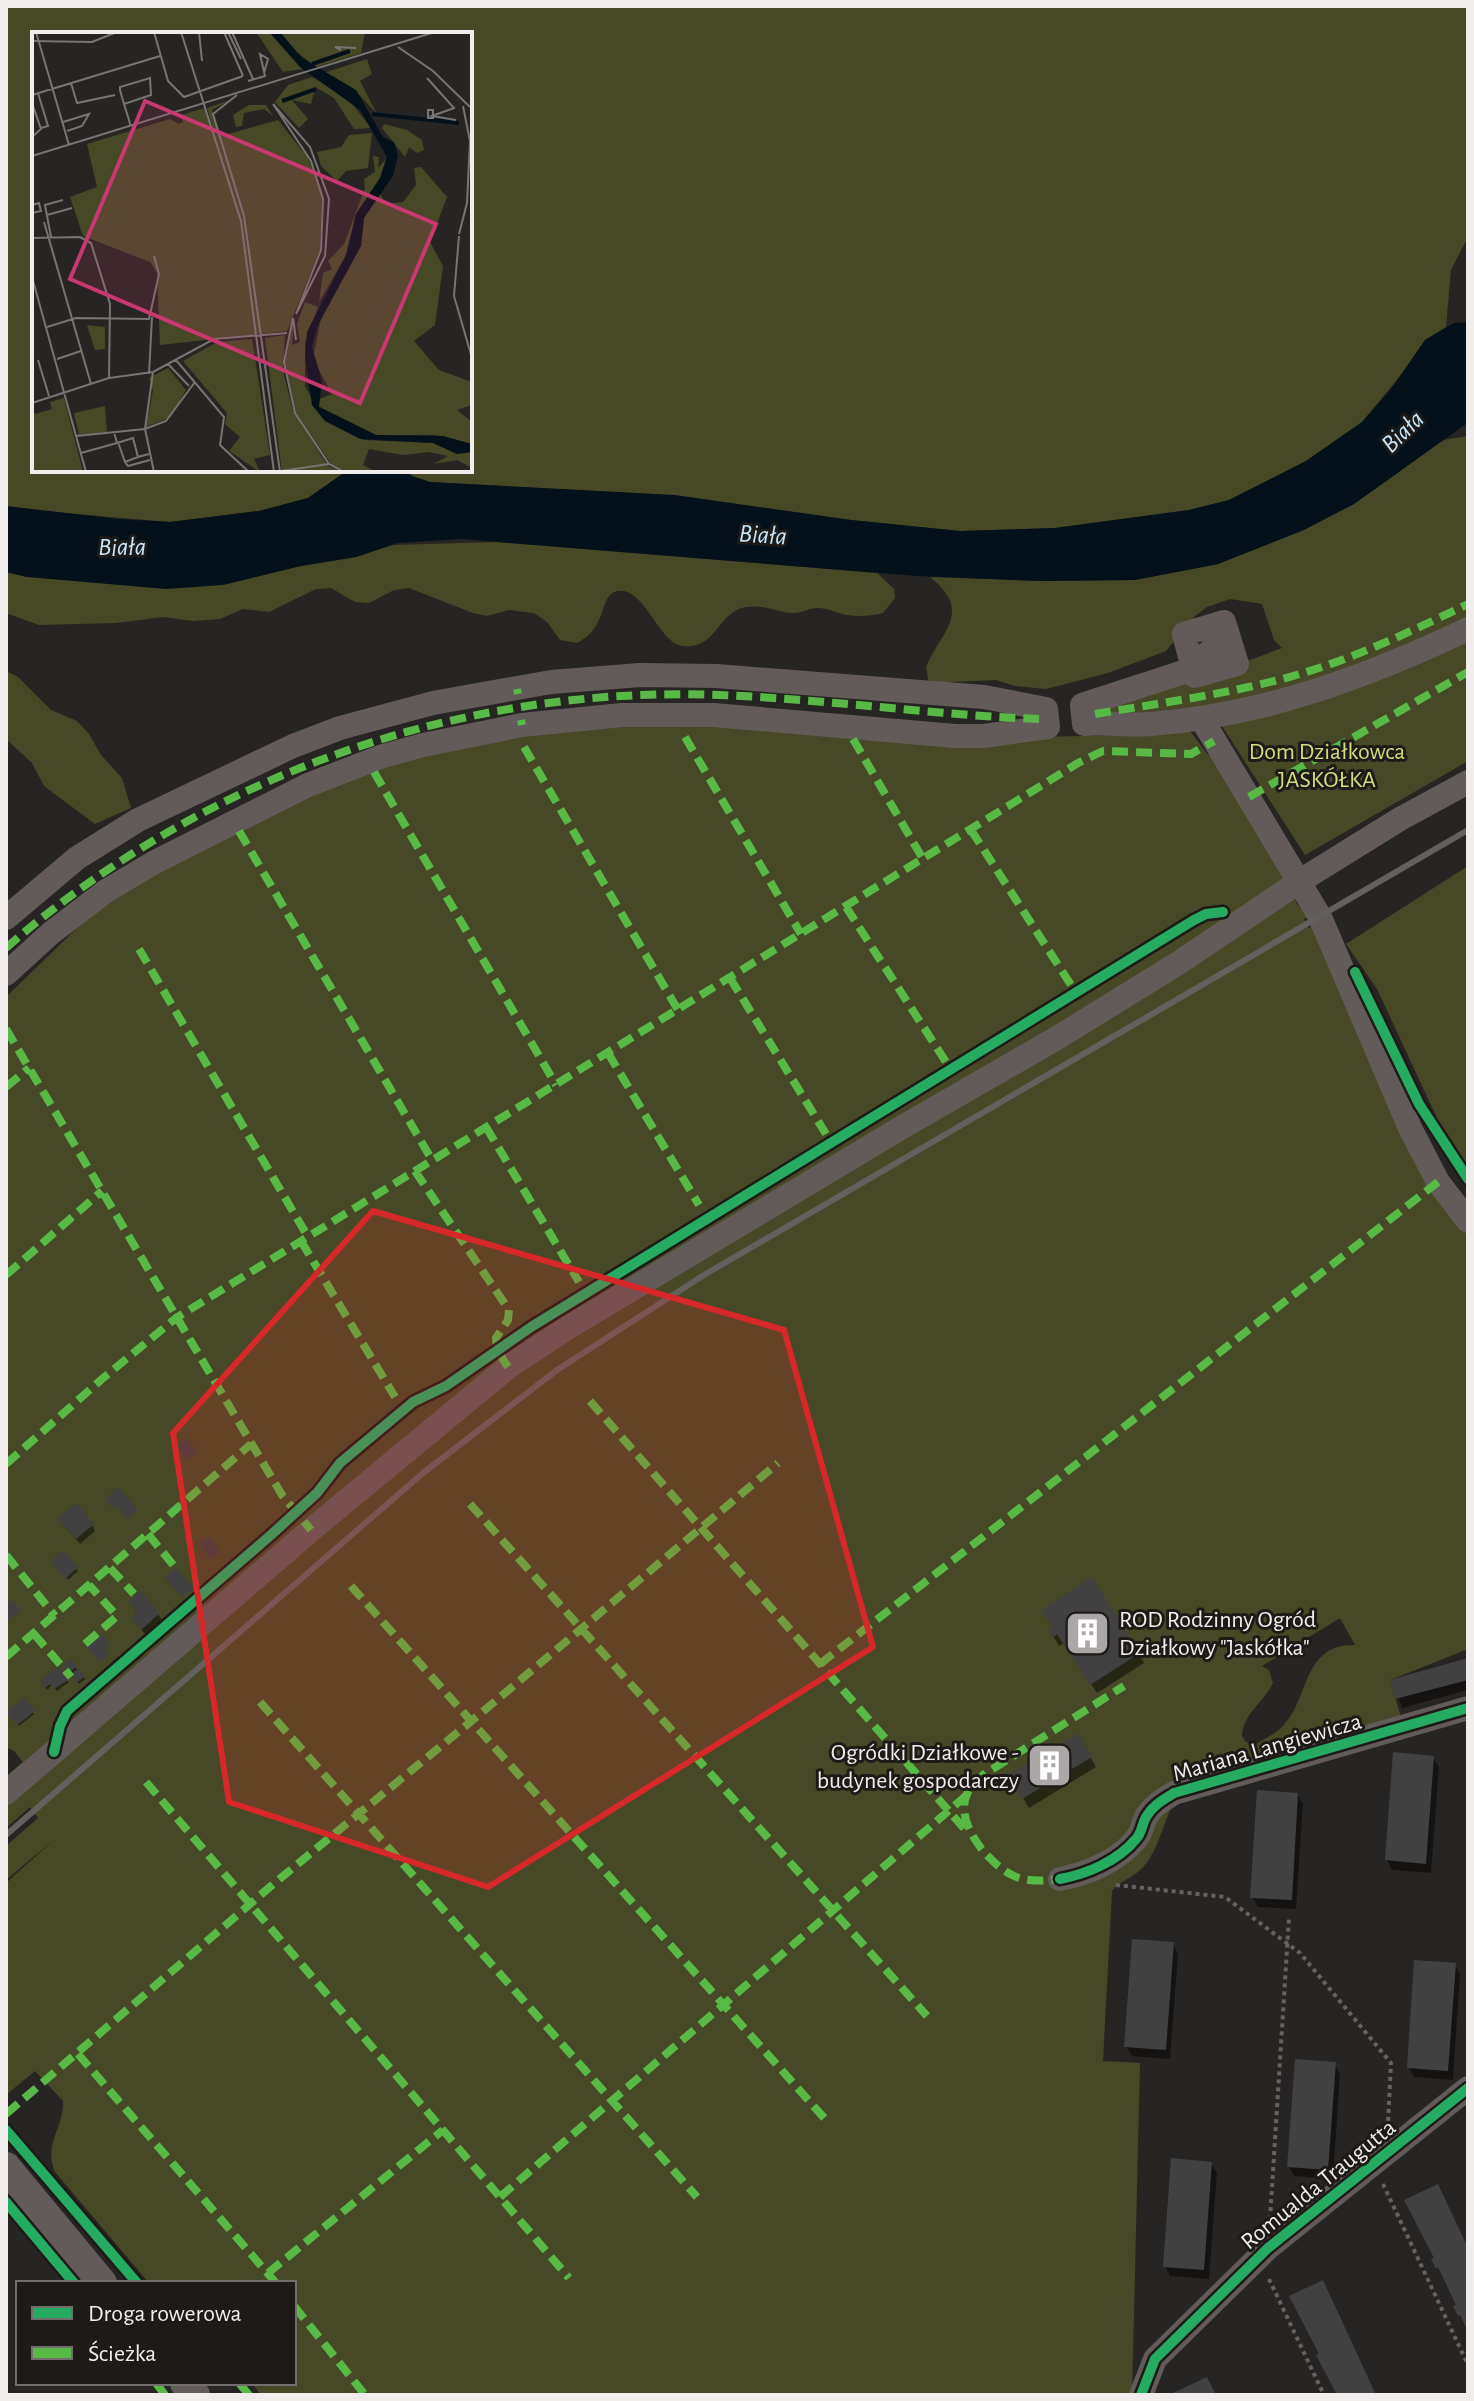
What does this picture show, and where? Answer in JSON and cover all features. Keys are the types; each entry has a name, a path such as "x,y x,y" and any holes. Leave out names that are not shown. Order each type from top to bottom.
{"main road":[{"path":"6,2167 100,2281"}],"street":[{"path":"1089,714 1084,724 1149,724 1267,706 1330,688 1417,654 1468,629"},
{"path":"1089,714 1082,705 1193,669 1223,637"},
{"path":"6,918 77,858 138,820 293,746 340,728 433,703 551,682 640,675 716,676 984,697 1046,709 1043,718 1048,727 984,736 714,715 622,715 522,725 423,745 383,756 308,785 155,862 106,891 51,933 6,974"},
{"path":"1043,718 1089,714"},
{"path":"1201,718 1320,917 1410,1128 1438,1182 1464,1217"},
{"path":"6,1793 311,1530 508,1367 569,1327 899,1129 1057,1038 1180,962 1300,881 1400,819 1468,782"},
{"name":"Mariana Langiewicza","path":"1060,1879 1097,1867 1121,1853 1138,1837 1155,1805 1174,1793 1468,1708"},
{"name":"Romualda Traugutta","path":"1141,2393 1155,2359 1268,2248 1468,2088"}],"path":[{"path":"1112,1884 1225,1897 1300,1953 1391,2063 1388,2123"},
{"path":"1268,2248 1289,1918"},
{"path":"1372,2193 1384,2184 1468,2365"},
{"path":"1269,2279 1324,2395"}],"highlighted area":[{"path":"373,1211 784,1330 873,1647 488,1887 229,1802 173,1433"}],"green space":[{"path":"6,6 1468,6 1468,237 1451,270 1446,327 1425,340 1405,370 1362,422 1306,461 1229,500 1189,510 1055,528 960,531 851,520 669,495 430,482 412,476 407,472 472,472 472,32 32,32 32,472 345,472 308,498 259,511 170,522 6,506"},
{"path":"1468,436 1468,621 1284,694 1189,714 1091,717 1090,708 1282,648 1274,640 1262,604 1230,599 1207,607 1195,616 1166,651 1108,673 1046,689 1015,686 996,680 929,683 926,667 950,622 952,611 943,589 930,577 1135,580 1218,564 1354,504 1443,440"},
{"path":"497,542 877,573 894,589 895,598 883,613 865,616 821,608 794,613 746,607 729,615 710,636 694,646 673,642 642,603 624,591 610,595 593,630 577,643 560,640 547,622 534,613 509,610 487,616 409,588 394,590 369,603 355,602 331,588 316,589 269,612 243,609 220,619 193,621 163,617 116,623 39,625 6,613 6,572 27,577 301,566 356,557 393,545"},
{"name":"Dom Działkowca JASKÓŁKA","path":"1468,637 1468,761 1305,855 1222,726"},
{"path":"6,671 18,677 51,710 77,721 89,734 101,755 122,778 131,808 95,824 44,786 32,763 6,739"},
{"name":"Dom Działkowca JASKÓŁKA","path":"652,720 1028,737 1142,735 1187,727 1210,755 1286,878 1297,904 1308,916 1304,919 1308,928 1313,926 1460,1225 1468,1233 1468,1649 1390,1680 1404,1727 1172,1806 1155,1849 1145,1865 1112,1891 1103,2061 1140,2063 1132,2395 261,2395 254,2385 296,2385 296,2281 147,2281 55,2172 51,2153 63,2101 35,2071 6,2095 6,1883 56,1838 6,1880 6,1846 38,1818 30,1807 6,1828 6,1776 23,1762 6,1747 6,997 109,897 367,769 490,737","holes":["1340,1618 1355,1645 1338,1647 1325,1653 1316,1663 1292,1714 1283,1726 1256,1744 1246,1742 1242,1736 1246,1721 1273,1683 1269,1670 1262,1666"]},
{"path":"1468,866 1468,1167 1438,1120 1377,989 1346,944"}],"water":[{"name":"Biała","path":"1468,322 1466,424 1354,504 1304,530 1218,564 1135,580 1040,581 916,576 462,539 397,543 356,557 301,566 223,585 166,589 27,577 6,572 6,506 170,522 259,511 308,498 345,472 407,472 430,482 675,495 851,520 960,531 1055,528 1189,510 1229,500 1306,461 1362,422 1391,389 1425,340 1454,323"}],"building":[{"path":"186,1438 197,1452 187,1460 176,1445"},
{"path":"118,1487 138,1510 128,1519 105,1499"},
{"path":"76,1503 94,1524 76,1539 58,1518"},
{"path":"209,1537 221,1552 211,1560 199,1544"},
{"path":"63,1550 78,1567 65,1579 50,1562"},
{"path":"176,1568 194,1588 182,1597 164,1577"},
{"name":"ROD Rodzinny Ogród Działkowy \"Jaskółka\"","path":"1092,1577 1140,1653 1090,1685 1057,1634 1053,1638 1048,1631 1053,1628 1041,1610"},
{"path":"140,1591 160,1613 141,1630 130,1618 137,1612 128,1602"},
{"path":"12,1600 21,1610 6,1622 6,1605"},
{"path":"102,1633 110,1644 105,1648 109,1655 100,1663 86,1646"},
{"path":"71,1658 77,1666 69,1673 63,1665"},
{"path":"1468,1658 1468,1680 1395,1699 1390,1680"},
{"path":"58,1666 70,1679 54,1689 50,1684 44,1689 40,1681"},
{"path":"79,1668 85,1676 77,1683 71,1674"},
{"path":"24,1698 35,1711 17,1725 6,1712"},
{"name":"Ogródki Działkowe - budynek gospodarczy","path":"1078,1733 1092,1757 1022,1799 1007,1775"},
{"path":"1393,1752 1434,1756 1426,1864 1385,1860"},
{"path":"1257,1790 1298,1793 1292,1900 1250,1898"},
{"path":"1132,1939 1174,1942 1166,2050 1124,2047"},
{"path":"1414,1960 1456,1963 1448,2071 1407,2068"},
{"path":"1295,2059 1336,2062 1328,2170 1287,2167"},
{"path":"1171,2158 1212,2162 1204,2270 1163,2267"},
{"path":"1438,2184 1468,2248 1468,2332 1404,2200"},
{"path":"1323,2280 1376,2395 1337,2395 1316,2355 1319,2354 1289,2296"},
{"path":"1207,2377 1216,2395 1174,2395 1173,2393"}],"railway":[{"path":"6,1835 423,1473 557,1370 704,1275 1468,830"}],"marked path":[{"path":"1095,714 1219,693 1293,676 1360,653 1468,604"},
{"path":"1249,797 1468,672"},
{"path":"517,689 518,694"},
{"path":"6,948 82,888 163,835 249,790 338,754 431,726 525,706 622,696 759,697 1039,719"},
{"path":"521,720 522,725"},
{"path":"685,737 801,934"},
{"path":"853,739 923,859"},
{"path":"6,1464 176,1318 1078,763 1103,751 1191,754 1214,741"},
{"path":"524,747 678,1010"},
{"path":"374,772 556,1085"},
{"path":"971,830 1071,985"},
{"path":"239,831 432,1160"},
{"path":"846,907 946,1062"},
{"path":"139,949 308,1237"},
{"path":"730,978 826,1134"},
{"path":"6,1029 282,1495 311,1530"},
{"path":"608,1053 699,1205"},
{"path":"6,1087 29,1068"},
{"path":"486,1127 579,1282"},
{"path":"415,1171 509,1310 508,1320 496,1338 497,1350 508,1367"},
{"path":"820,1664 1438,1182"},
{"path":"6,1275 102,1191"},
{"path":"301,1241 395,1397"},
{"path":"590,1401 969,1834"},
{"path":"6,1657 251,1444"},
{"path":"6,2114 271,1886 778,1463"},
{"path":"470,1504 927,2016"},
{"path":"148,1534 174,1566"},
{"path":"6,1555 55,1616"},
{"path":"110,1568 134,1594"},
{"path":"85,1644 117,1616 89,1585"},
{"path":"351,1586 826,2120"},
{"path":"34,1634 71,1677"},
{"path":"1067,1877 1047,1880 1018,1878 993,1861 969,1829 964,1805 967,1794 983,1775 1124,1686"},
{"path":"260,1702 697,2197"},
{"path":"146,1782 569,2278"},
{"path":"500,2197 967,1795"},
{"path":"78,2054 274,2281"},
{"path":"268,2273 443,2130"},
{"path":"296,2309 365,2395"},
{"path":"158,2385 165,2395"},
{"path":"241,2385 249,2395"}],"cycle path":[{"path":"54,1752 67,1711 272,1534 317,1493 340,1463 413,1402 446,1386 531,1327 1194,920 1206,914 1223,912"},
{"path":"1355,972 1419,1104 1468,1179"},
{"path":"1060,1879 1091,1870 1120,1854 1138,1837 1152,1809 1174,1793 1468,1708"},
{"path":"1141,2395 1155,2359 1268,2248 1468,2088"},
{"path":"6,2130 135,2281"},
{"path":"6,2202 72,2281"}],"place":[{"name":"ROD Rodzinny Ogród Działkowy \"Jaskółka\"","path":"1088,1633"},
{"name":"Ogródki Działkowe - budynek gospodarczy","path":"1050,1766"}]}
